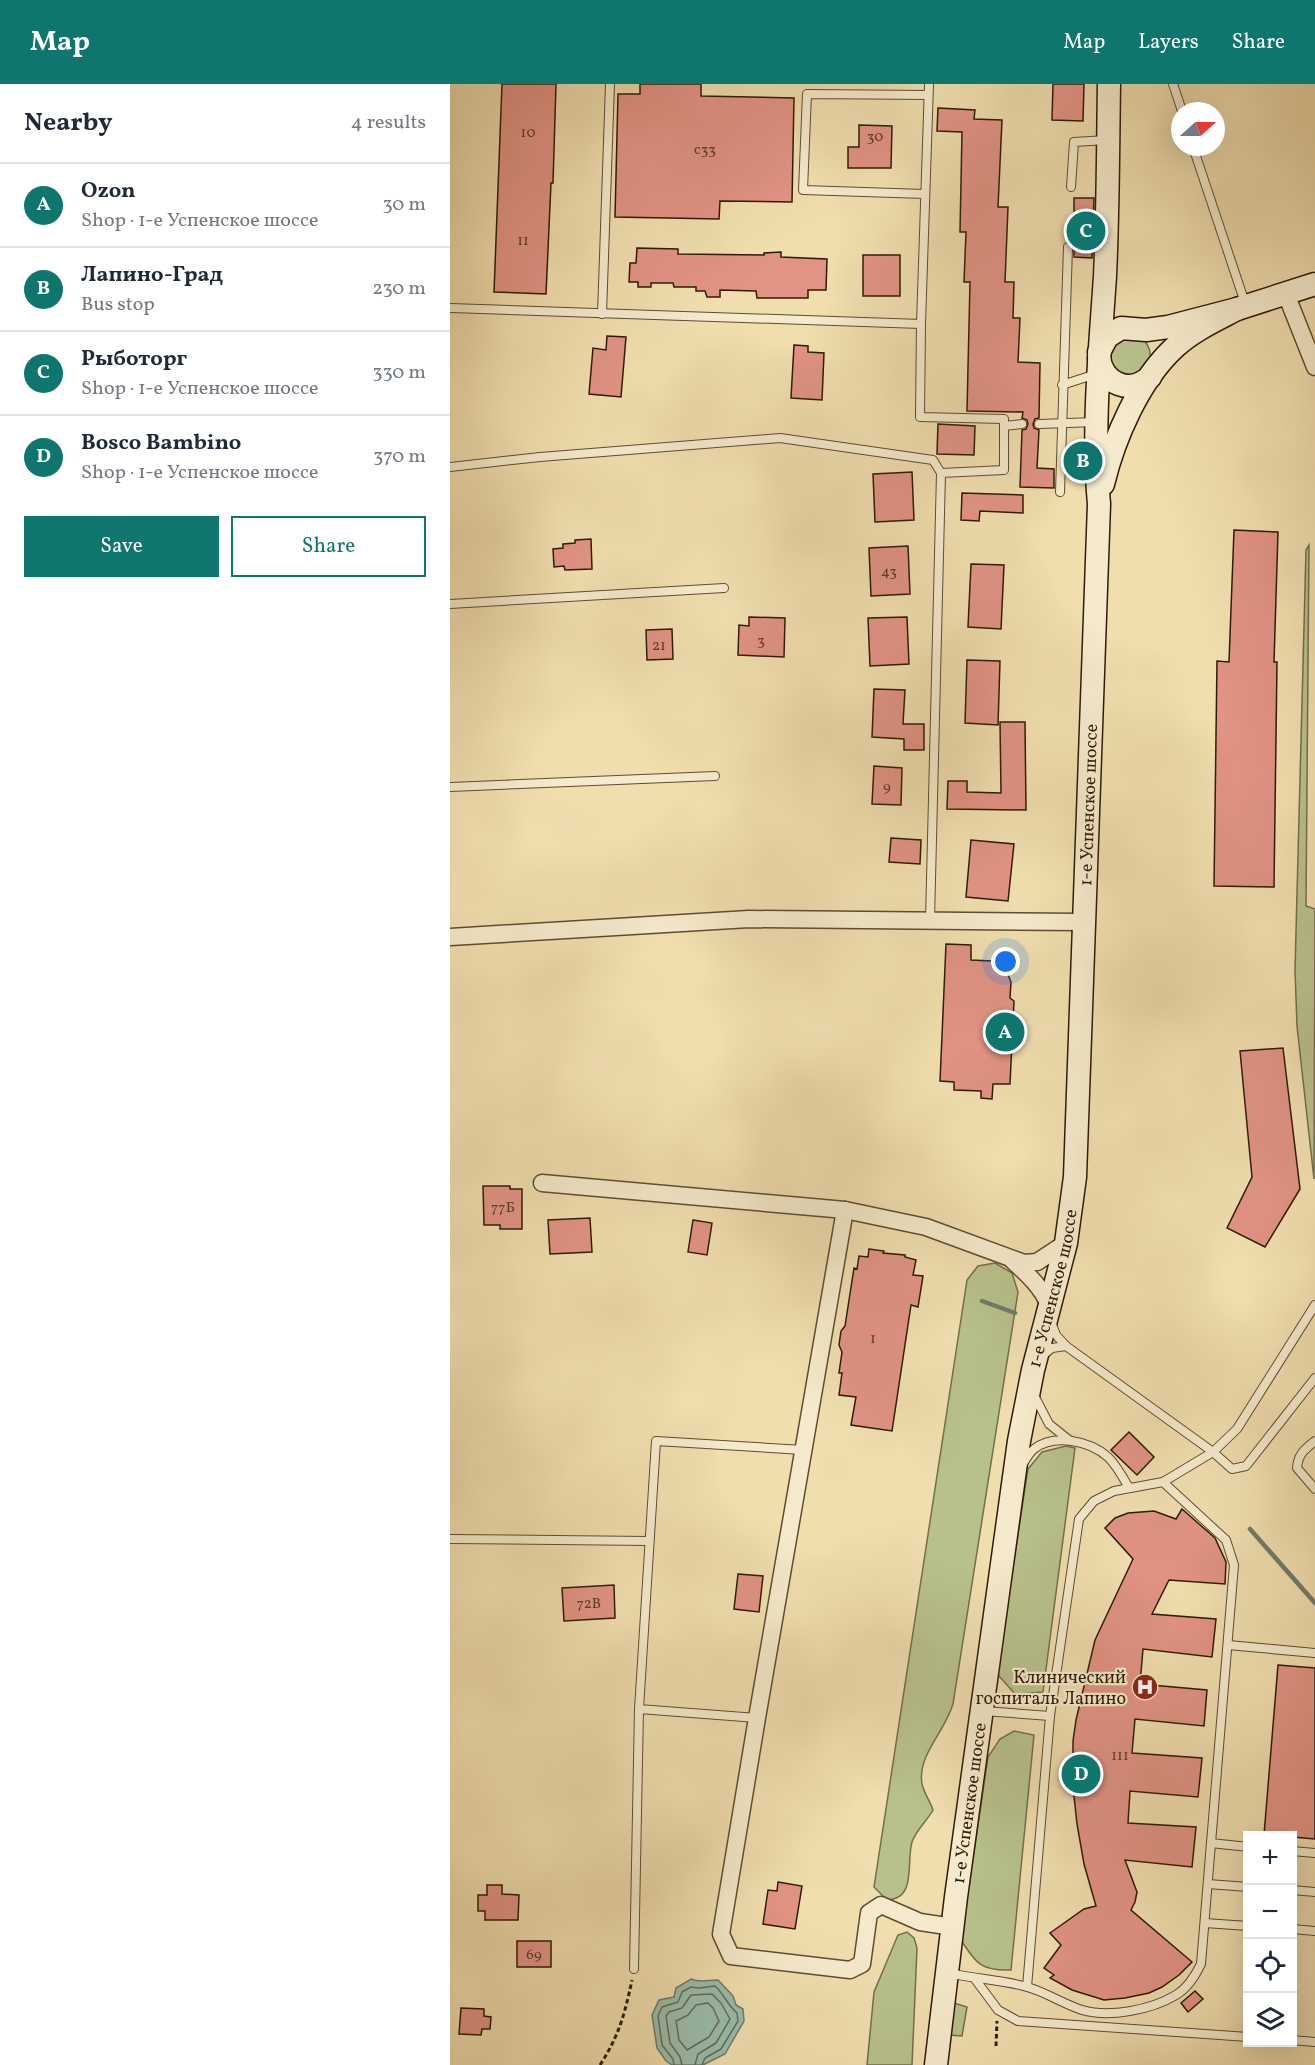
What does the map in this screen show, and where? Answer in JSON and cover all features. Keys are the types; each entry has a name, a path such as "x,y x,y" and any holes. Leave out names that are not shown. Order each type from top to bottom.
{"main road":[{"name":"1-е Успенское шоссе","path":"936,2065 1019,1441 1048,1307 1066,1243 1075,1177 1099,504 1096,422 1105,274 1109,84"},
{"name":"1-е Успенское шоссе","path":"1105,274 1116,306 1124,319 1148,336 1155,345 1158,356 1151,375"},
{"name":"1-е Успенское шоссе","path":"1099,361 1103,342 1111,333 1121,328 1168,327 1248,306 1315,284"},
{"name":"1-е Успенское шоссе","path":"1099,504 1113,451 1133,406 1151,375 1170,352 1188,337 1248,306"},
{"path":"1099,361 1104,374 1118,385 1135,386 1151,375"}],"street":[{"path":"1286,294 1315,367"},
{"path":"450,937 748,919 1084,922"},
{"path":"542,1183 845,1210 926,1227 1024,1263 1037,1262 1066,1243"},
{"path":"845,1210 721,1934 731,1956 850,1970 862,1964 869,1913 881,1905 920,1922 953,1927"},
{"path":"1012,1259 1043,1292 1048,1307"}],"lane":[{"path":"602,314 610,84"},
{"path":"929,84 920,417 1004,418 1004,470 941,473"},
{"path":"1173,84 1179,102"},
{"path":"925,194 803,190 807,94 928,95"},
{"path":"1071,187 1074,142 1108,140"},
{"path":"1196,156 1248,306"},
{"path":"1060,492 1068,247"},
{"path":"450,308 921,324"},
{"path":"1062,385 1099,361"},
{"path":"1039,424 1096,422"},
{"path":"1004,426 1022,424"},
{"path":"450,467 540,457 780,438 933,460 941,473 930,920"},
{"path":"450,604 724,588"},
{"path":"450,787 715,776"},
{"path":"1027,1987 1050,1716 1079,1519 1094,1501 1114,1491 1163,1482 1213,1452 1237,1429 1315,1305"},
{"path":"1048,1307 1056,1335 1066,1346 1213,1452 1232,1469 1246,1466 1315,1378"},
{"path":"1066,1346 1052,1348 1043,1355 1032,1377 1037,1405 1049,1424 1069,1440"},
{"path":"1014,1480 1032,1450 1044,1443 1069,1440 1086,1444 1107,1456 1120,1471 1129,1488"},
{"path":"634,1969 639,1709 656,1441 803,1450"},
{"path":"1315,1441 1301,1453 1298,1468 1315,1489"},
{"path":"947,1973 1027,1987 1085,2011 1102,2014 1128,2012 1156,2004 1176,1995 1193,1980 1201,1964 1234,1565 1226,1540 1163,1482"},
{"path":"450,1539 649,1541"},
{"path":"1228,1645 1315,1653"},
{"path":"639,1709 757,1718"},
{"path":"982,1710 1050,1716"},
{"path":"1211,1843 1243,1846"},
{"path":"1297,1851 1315,1853"},
{"path":"1208,1884 1243,1887"},
{"path":"1297,1890 1315,1892"},
{"path":"1205,1923 1243,1926"},
{"path":"1297,1929 1315,1931"},
{"path":"975,1979 998,2010 1018,2021 1243,2037"},
{"path":"1297,2040 1315,2042"}],"path":[{"path":"600,2065 614,2043 625,2015 634,1969"},
{"path":"996,2046 998,2010"}],"green space":[{"path":"1115,338 1144,340 1150,352 1150,360 1145,373 1116,377 1106,349"},
{"path":"1309,545 1306,906 1315,909 1314,1179 1297,1026 1295,970 1306,550"},
{"path":"995,1263 1012,1273 1018,1292 953,1704 928,1753 922,1773 922,1784 933,1810 912,1842 907,1887 896,1898 887,1900 874,1887 967,1280 978,1266"},
{"path":"1066,1446 1075,1448 1043,1692 1015,1694 998,1675 999,1657 1028,1469 1042,1452"},
{"path":"1014,1731 1034,1735 1011,1970 1001,1970 981,1964 971,1955 961,1940 988,1757 1000,1739"},
{"path":"907,1932 914,1938 917,1948 912,2065 867,2065 874,1992 898,1935"},
{"path":"951,2002 967,2007 962,2036 949,2035"}],"water":[{"path":"691,1979 718,1980 733,1996 736,2005 743,2009 744,2021 725,2054 703,2065 672,2065 666,2061 657,2048 652,2015 659,2000 674,1997 676,1988"}],"building":[{"path":"502,84 556,84 546,294 494,292"},
{"path":"640,84 701,84 701,96 794,98 792,202 720,201 719,219 615,217 618,94 640,94"},
{"path":"1053,84 1084,84 1083,121 1052,120"},
{"path":"938,108 975,110 974,119 1002,120 998,207 1008,207 1005,282 1014,282 1013,318 1020,318 1018,362 1040,363 1039,418 1035,419 1033,424 1034,428 1039,430 1037,468 1054,469 1054,488 1020,487 1022,430 1026,429 1028,424 1027,420 1022,418 1023,412 967,411 970,282 964,282 966,232 960,232 962,132 937,131"},
{"path":"859,125 892,126 891,168 848,168 848,147 859,147"},
{"path":"1074,198 1094,198 1092,258 1074,257"},
{"path":"637,248 678,249 678,254 764,255 764,253 781,252 781,257 827,259 826,290 808,290 808,298 757,298 756,291 720,290 720,297 707,297 705,291 696,291 696,287 674,287 673,283 651,283 651,287 638,287 638,282 629,282 630,263 636,263"},
{"path":"863,255 900,255 900,296 863,296"},
{"path":"607,336 626,337 621,397 589,394 593,348 606,350"},
{"path":"794,345 808,346 808,352 824,353 822,400 791,398"},
{"path":"938,424 975,426 974,455 937,454"},
{"path":"912,472 914,520 875,522 873,474"},
{"path":"962,493 1023,495 1023,513 980,511 979,521 961,520"},
{"path":"1234,530 1278,532 1274,662 1277,662 1274,887 1214,886 1217,661 1229,662"},
{"path":"591,539 592,569 565,570 564,566 554,567 553,549 563,548 563,544 575,543 575,540"},
{"path":"908,546 910,594 871,596 869,548"},
{"path":"971,564 1004,565 1001,629 968,627"},
{"path":"749,617 785,618 784,657 738,655 739,625 749,626"},
{"path":"907,617 909,664 870,666 868,618"},
{"path":"672,629 673,659 647,660 646,630"},
{"path":"967,660 1000,661 998,725 965,723"},
{"path":"874,689 905,690 903,724 924,724 924,750 904,750 904,739 872,737"},
{"path":"1000,722 1025,722 1026,810 947,809 948,781 967,781 967,792 1001,793"},
{"path":"874,766 902,768 901,805 872,804"},
{"path":"891,838 921,840 920,864 889,862"},
{"path":"971,840 1014,844 1008,901 966,897"},
{"path":"946,944 971,945 971,960 992,961 1000,964 1007,972 1011,982 1010,998 1014,1001 1010,1084 993,1084 992,1099 981,1098 981,1091 954,1090 954,1082 940,1081"},
{"path":"1283,1048 1300,1189 1265,1247 1227,1228 1252,1177 1240,1051"},
{"path":"483,1186 510,1186 510,1189 522,1189 522,1229 500,1229 500,1225 484,1225"},
{"path":"590,1218 592,1252 550,1254 548,1220"},
{"path":"693,1220 712,1223 707,1255 688,1252"},
{"path":"869,1249 905,1255 905,1257 916,1260 913,1275 923,1276 918,1307 911,1305 892,1431 851,1425 856,1397 839,1395 842,1373 839,1373 842,1352 839,1345 841,1331 845,1326 854,1268 857,1269 859,1256 868,1257"},
{"path":"1129,1432 1154,1457 1137,1475 1111,1450"},
{"path":"1182,1509 1215,1538 1226,1562 1225,1584 1169,1580 1152,1614 1216,1619 1212,1657 1143,1649 1140,1684 1207,1690 1204,1726 1135,1719 1132,1753 1202,1758 1198,1797 1130,1791 1128,1823 1196,1827 1192,1867 1125,1860 1137,1892 1131,1910 1192,1962 1179,1975 1149,1993 1104,2000 1072,1990 1050,1978 1054,1975 1044,1968 1061,1945 1050,1933 1084,1909 1096,1906 1084,1864 1077,1824 1073,1787 1073,1741 1095,1640 1133,1559 1105,1528 1115,1518 1128,1513 1154,1511 1176,1519"},
{"path":"738,1574 763,1576 759,1612 734,1609"},
{"path":"614,1585 615,1618 564,1621 562,1588"},
{"path":"1278,1665 1315,1668 1315,1839 1297,1837 1297,1831 1264,1831"},
{"path":"778,1882 802,1886 795,1929 763,1924 768,1890 777,1891"},
{"path":"487,1885 502,1885 502,1894 519,1895 518,1920 485,1920 485,1911 478,1911 478,1895 487,1895"},
{"path":"517,1941 551,1941 551,1967 517,1967"},
{"path":"1195,1991 1203,1999 1188,2012 1181,2003"},
{"path":"461,2008 484,2009 484,2016 491,2017 490,2029 482,2029 481,2035 459,2034"}],"waterway":[{"path":"982,1301 1015,1313"},
{"path":"1250,1529 1315,1603"}],"place":[{"name":"Рыботорг","path":"1086,231"},
{"name":"Лапино-Град","path":"1083,461"},
{"name":"Ozon","path":"1005,1032"},
{"name":"Клинический госпиталь Лапино","path":"1145,1687"},
{"name":"Bosco Bambino","path":"1081,1774"}]}
